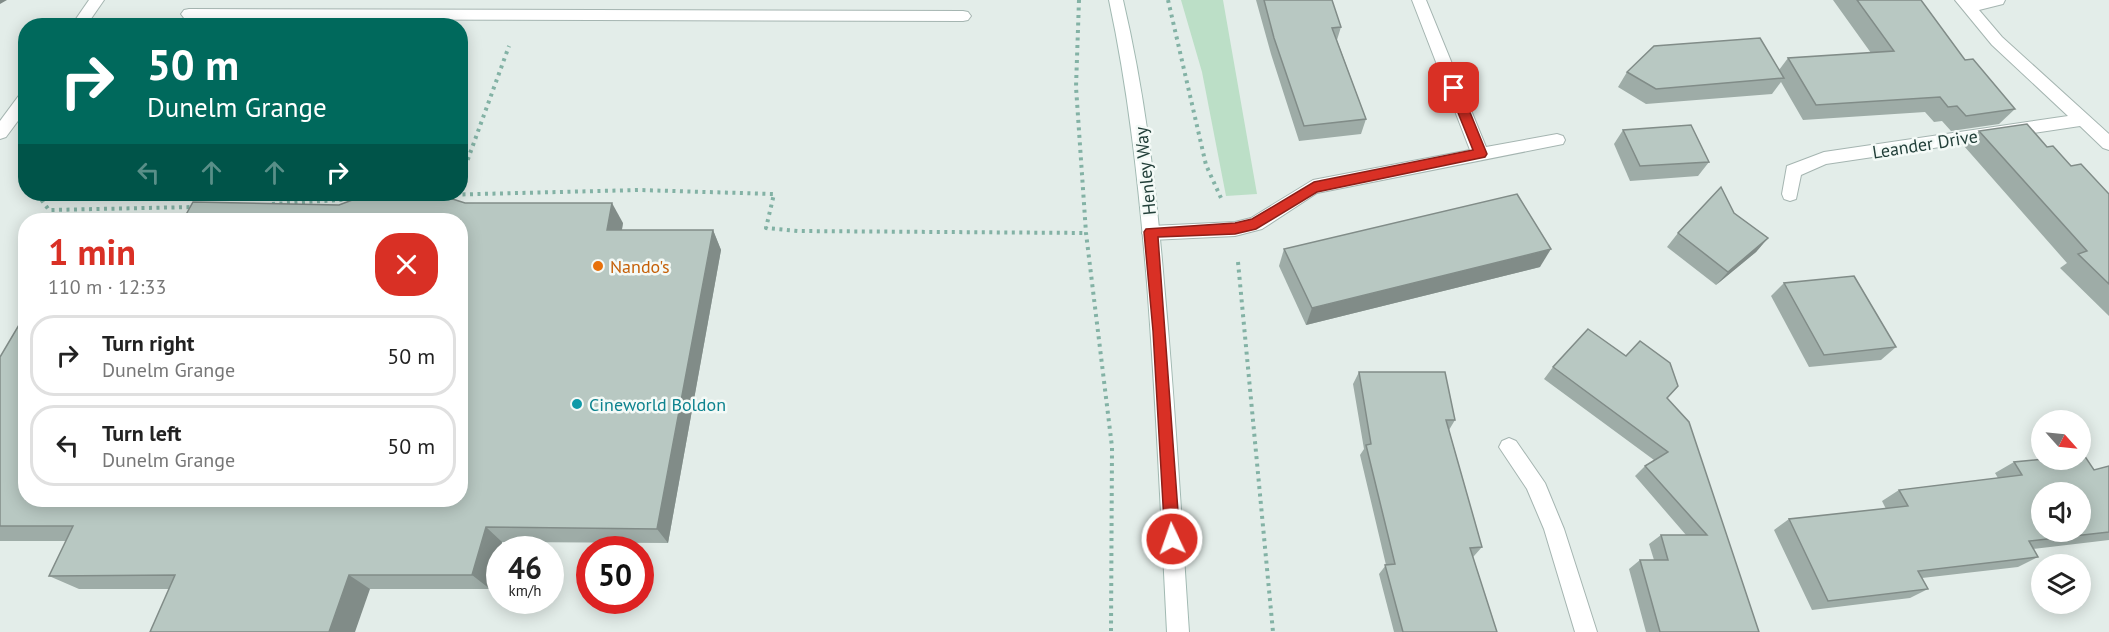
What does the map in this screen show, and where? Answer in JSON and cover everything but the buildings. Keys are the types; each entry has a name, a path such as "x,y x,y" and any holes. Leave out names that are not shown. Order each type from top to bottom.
{"street":[{"path":"84,18 96,0"},
{"path":"198,0 189,14 500,7 521,14 963,16"},
{"name":"Henley Way","path":"1116,0 1129,52 1142,132 1160,331 1178,632"},
{"path":"1419,0 1480,154"},
{"path":"1965,4 1998,0"},
{"path":"1965,4 1997,40 2109,144"},
{"path":"0,133 18,109"},
{"name":"Leander Drive","path":"1790,194 1793,171 1824,158 2082,120"},
{"path":"1151,232 1235,229 1256,224 1314,187 1557,140"},
{"path":"1509,447 1539,492 1554,529 1586,632"}],"path":[{"path":"1079,0 1076,87 1086,233 1112,447 1111,632"},
{"path":"1168,0 1206,165 1235,229 1273,632"},
{"path":"468,159 521,14"},
{"path":"468,194 639,190 774,194 766,228 798,231 1086,233"},
{"path":"43,201 49,210 200,207"},
{"path":"269,204 325,201"}],"green space":[{"path":"1181,0 1223,0 1257,194 1226,196 1202,72"}],"place":[{"name":"Nando's","path":"598,266"},
{"name":"Cineworld Boldon","path":"577,404"}],"route":[{"path":"1172,539 1160,331 1151,232 1235,229 1256,224 1296,196 1314,187 1480,154 1454,88"}]}
